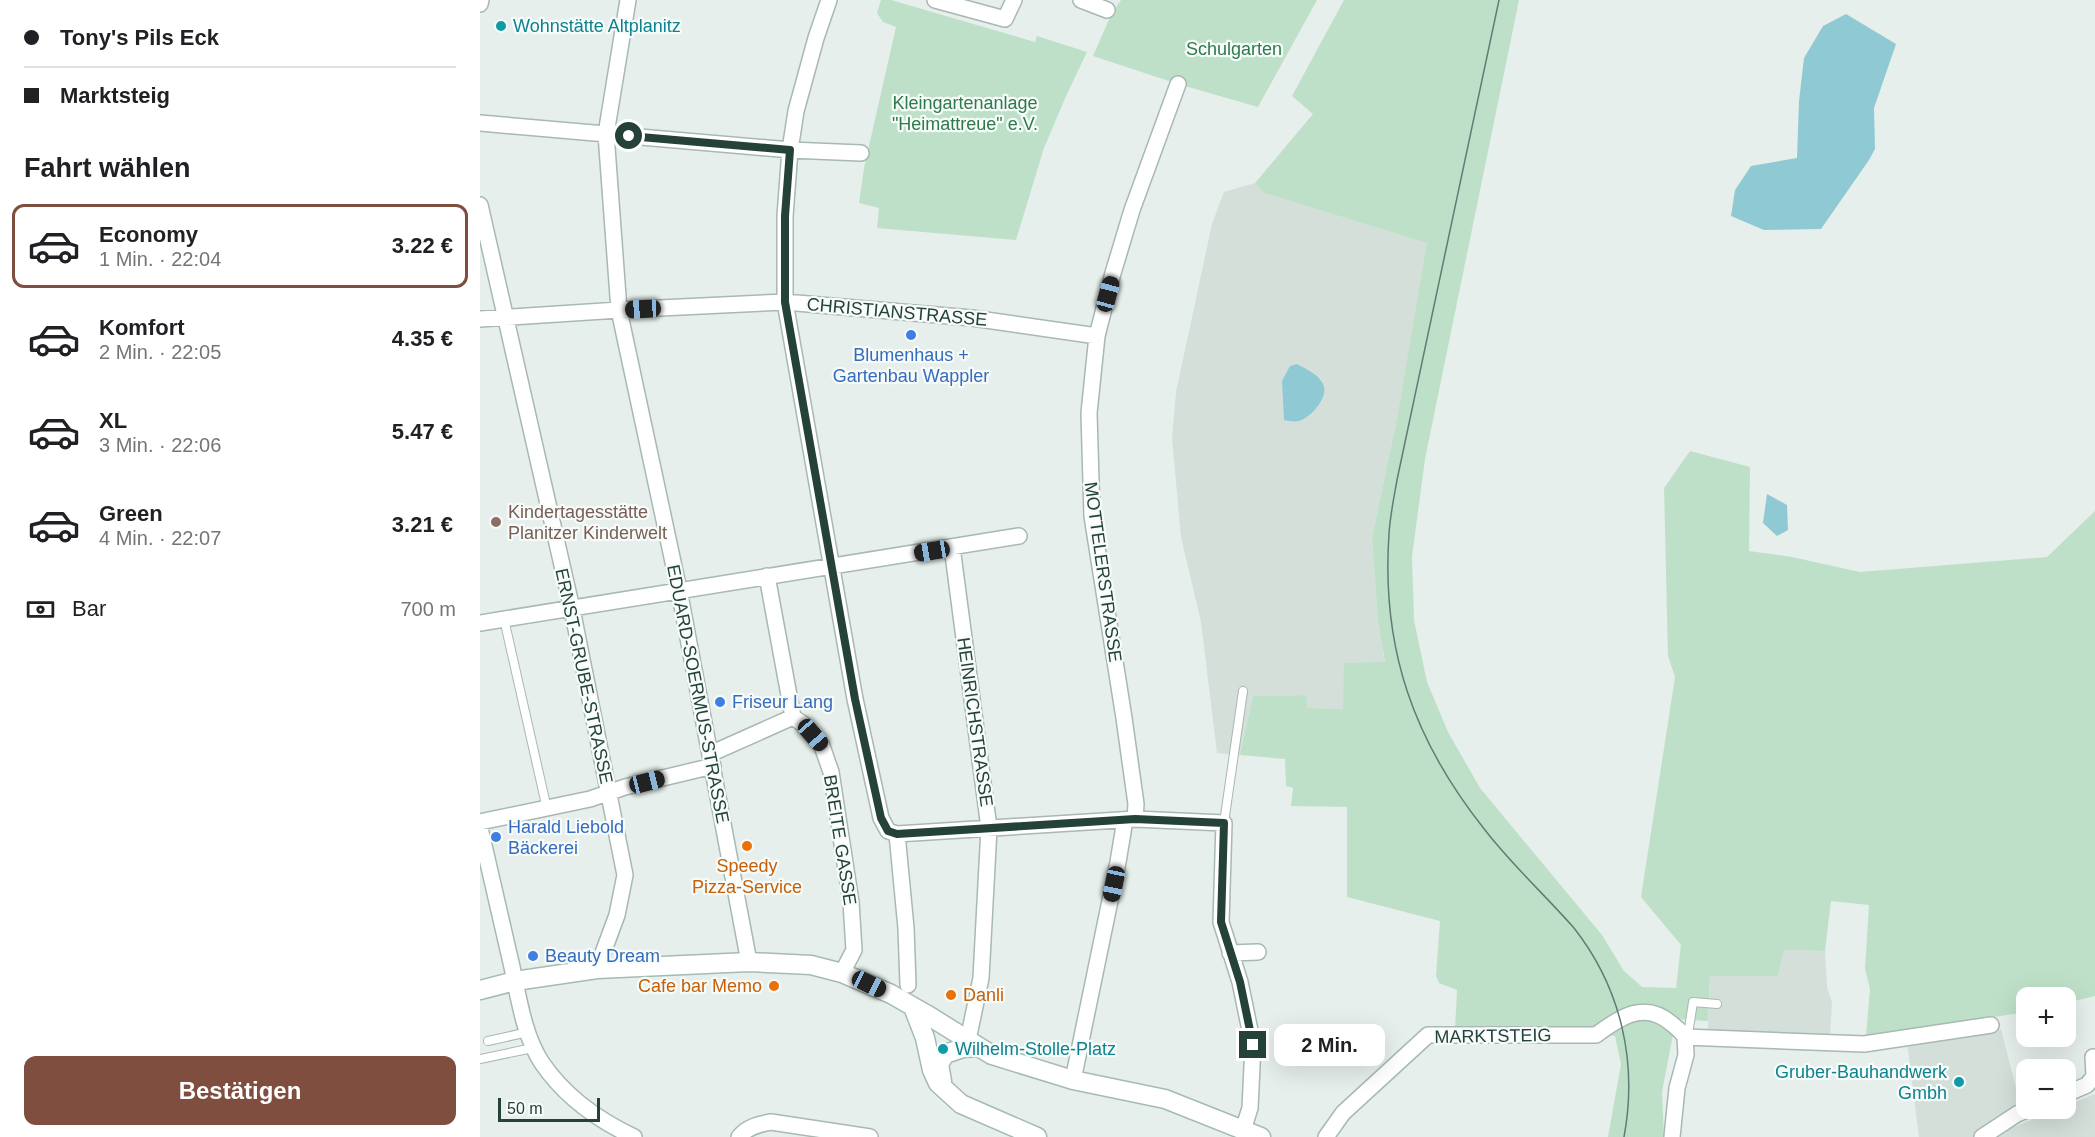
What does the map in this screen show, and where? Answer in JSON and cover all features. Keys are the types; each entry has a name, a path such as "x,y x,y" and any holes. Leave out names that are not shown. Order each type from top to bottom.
{"main road":[{"path":"480,990 515,981 597,969 749,962 811,965 869,984 1001,1059 1073,1080 1165,1099 1261,1137"},
{"path":"913,1007 938,1083 962,1104 1035,1137"},
{"path":"946,1090 940,1075 941,1058 953,1050 973,1043"}],"street":[{"name":"EDUARD-SOERMUS-STRASSE","path":"628,0 606,134 619,310 679,590 749,962"},
{"path":"829,0 799,101 790,150 785,216 785,302 855,699 881,818 888,831 897,834 1130,820 1224,823 1221,922 1240,982 1253,1045 1250,1108 1243,1130"},
{"path":"935,0 1005,19 1014,0"},
{"path":"1081,0 1107,10"},
{"name":"MOTTELERSTRASSE","path":"1073,1080 1130,820 1136,804 1092,516 1089,413 1097,336 1132,210 1178,84"},
{"path":"480,123 790,150 861,153"},
{"name":"ERNST-GRUBE-STRASSE","path":"480,205 572,609 626,875 617,915 597,969"},
{"name":"CHRISTIANSTRASSE","path":"480,319 785,302 972,318 1097,336"},
{"path":"480,623 1019,536"},
{"name":"HEINRICHSTRASSE","path":"952,547 989,828 981,978 973,1043"},
{"path":"480,822 590,799 711,760 793,717 767,576"},
{"name":"BREITE GASSE","path":"793,717 803,724 822,746 831,772 852,911 854,950 843,974"},
{"path":"480,828 515,981 533,1048 555,1081 575,1101 608,1125 634,1137"},
{"path":"897,834 906,928 908,985"},
{"path":"1230,953 1258,952"},
{"name":"MARKTSTEIG","path":"1326,1137 1343,1113 1428,1035 1596,1035 1613,1023 1639,1012 1653,1013 1665,1018 1685,1036"},
{"path":"1672,1137 1677,1088 1686,1055 1685,1036 1864,1044 1991,1025"},
{"path":"2076,1090 2087,1085 2094,1076 2093,1057"},
{"path":"1982,1137 2016,1115"},
{"path":"739,1137 743,1132 758,1124 771,1122 870,1137"}],"lane":[{"path":"504,619 547,809"},
{"path":"1224,823 1243,691"},
{"path":"1685,1036 1689,1028 1693,1002 1717,1004"},
{"path":"488,1041 528,1032"},
{"path":"480,1059 533,1048"}],"shaded area":[{"path":"1255,183 1264,193 1428,243 1397,418 1372,538 1378,622 1385,663 1343,709 1308,708 1306,695 1253,696 1240,755 1217,753 1201,622 1181,537 1172,438 1176,392 1212,224 1224,192"},
{"path":"1784,950 1825,951 1827,987 1832,1002 1830,1035 1708,1030 1710,975 1778,976"},
{"path":"2001,1029 2016,1088 2016,1106 1999,1115 1975,1137 1919,1137 1907,1042"},
{"path":"2095,1094 2095,1137 1999,1137 2011,1128 2034,1119 2076,1119 2076,1102"}],"green space":[{"name":"Kleingartenanlage \"Heimattreue\" e.V.","path":"881,0 891,0 1035,42 1037,36 1087,52 1044,148 1016,240 877,228 879,208 859,203 864,168 896,27 883,22 877,13"},
{"name":"Schulgarten","path":"1121,0 1317,0 1258,107 1093,56 1111,15"},
{"path":"1344,0 1519,0 1425,459 1412,557 1414,620 1427,682 1448,732 1480,788 1602,935 1624,971 1642,987 1676,988 1681,945 1641,897 1675,677 1668,656 1664,488 1690,451 1750,467 1749,551 1792,557 1860,572 2047,557 2095,511 2095,996 2076,1001 2076,987 2016,987 2016,1014 1866,1037 1870,989 1865,969 1869,905 1831,901 1825,951 1784,950 1778,976 1710,976 1708,1021 1676,1019 1662,1092 1664,1137 1608,1137 1621,1064 1615,1036 1592,1033 1455,1029 1457,990 1439,983 1436,976 1440,921 1347,897 1347,807 1291,806 1293,788 1286,786 1285,759 1240,755 1253,696 1306,695 1308,708 1343,709 1344,663 1385,662 1378,622 1372,538 1397,418 1427,243 1264,193 1255,183 1313,114 1292,96"}],"water":[{"path":"1846,14 1896,44 1874,108 1875,149 1869,160 1821,229 1764,230 1731,216 1735,190 1751,166 1797,158 1799,101 1804,58 1823,26"},
{"path":"1297,364 1318,377 1323,384 1324,395 1318,406 1303,419 1284,420 1282,381 1290,366"},
{"path":"1767,494 1787,505 1788,530 1777,536 1763,523"}],"tram line":[{"path":"1499,0 1393,500 1388,576 1391,616 1397,655 1407,692 1421,728 1439,762 1460,796 1495,843 1574,928 1604,975 1622,1027 1627,1054 1628,1109 1624,1137"}],"place":[{"name":"Wohnstätte Altplanitz","path":"501,26"},
{"name":"Blumenhaus + Gartenbau Wappler","path":"911,335"},
{"name":"Kindertagesstätte Planitzer Kinderwelt","path":"496,522"},
{"name":"Friseur Lang","path":"720,702"},
{"name":"Harald Liebold Bäckerei","path":"496,837"},
{"name":"Speedy Pizza-Service","path":"747,846"},
{"name":"Beauty Dream","path":"533,956"},
{"name":"Cafe bar Memo","path":"774,986"},
{"name":"Danli","path":"951,995"},
{"name":"Wilhelm-Stolle-Platz","path":"943,1049"},
{"name":"Gruber-Bauhandwerk Gmbh","path":"1959,1082"}],"route":[{"path":"629,136 790,150 785,216 785,302 855,699 881,818 888,831 897,834 1135,819 1224,823 1221,922 1240,982 1253,1045"}]}
